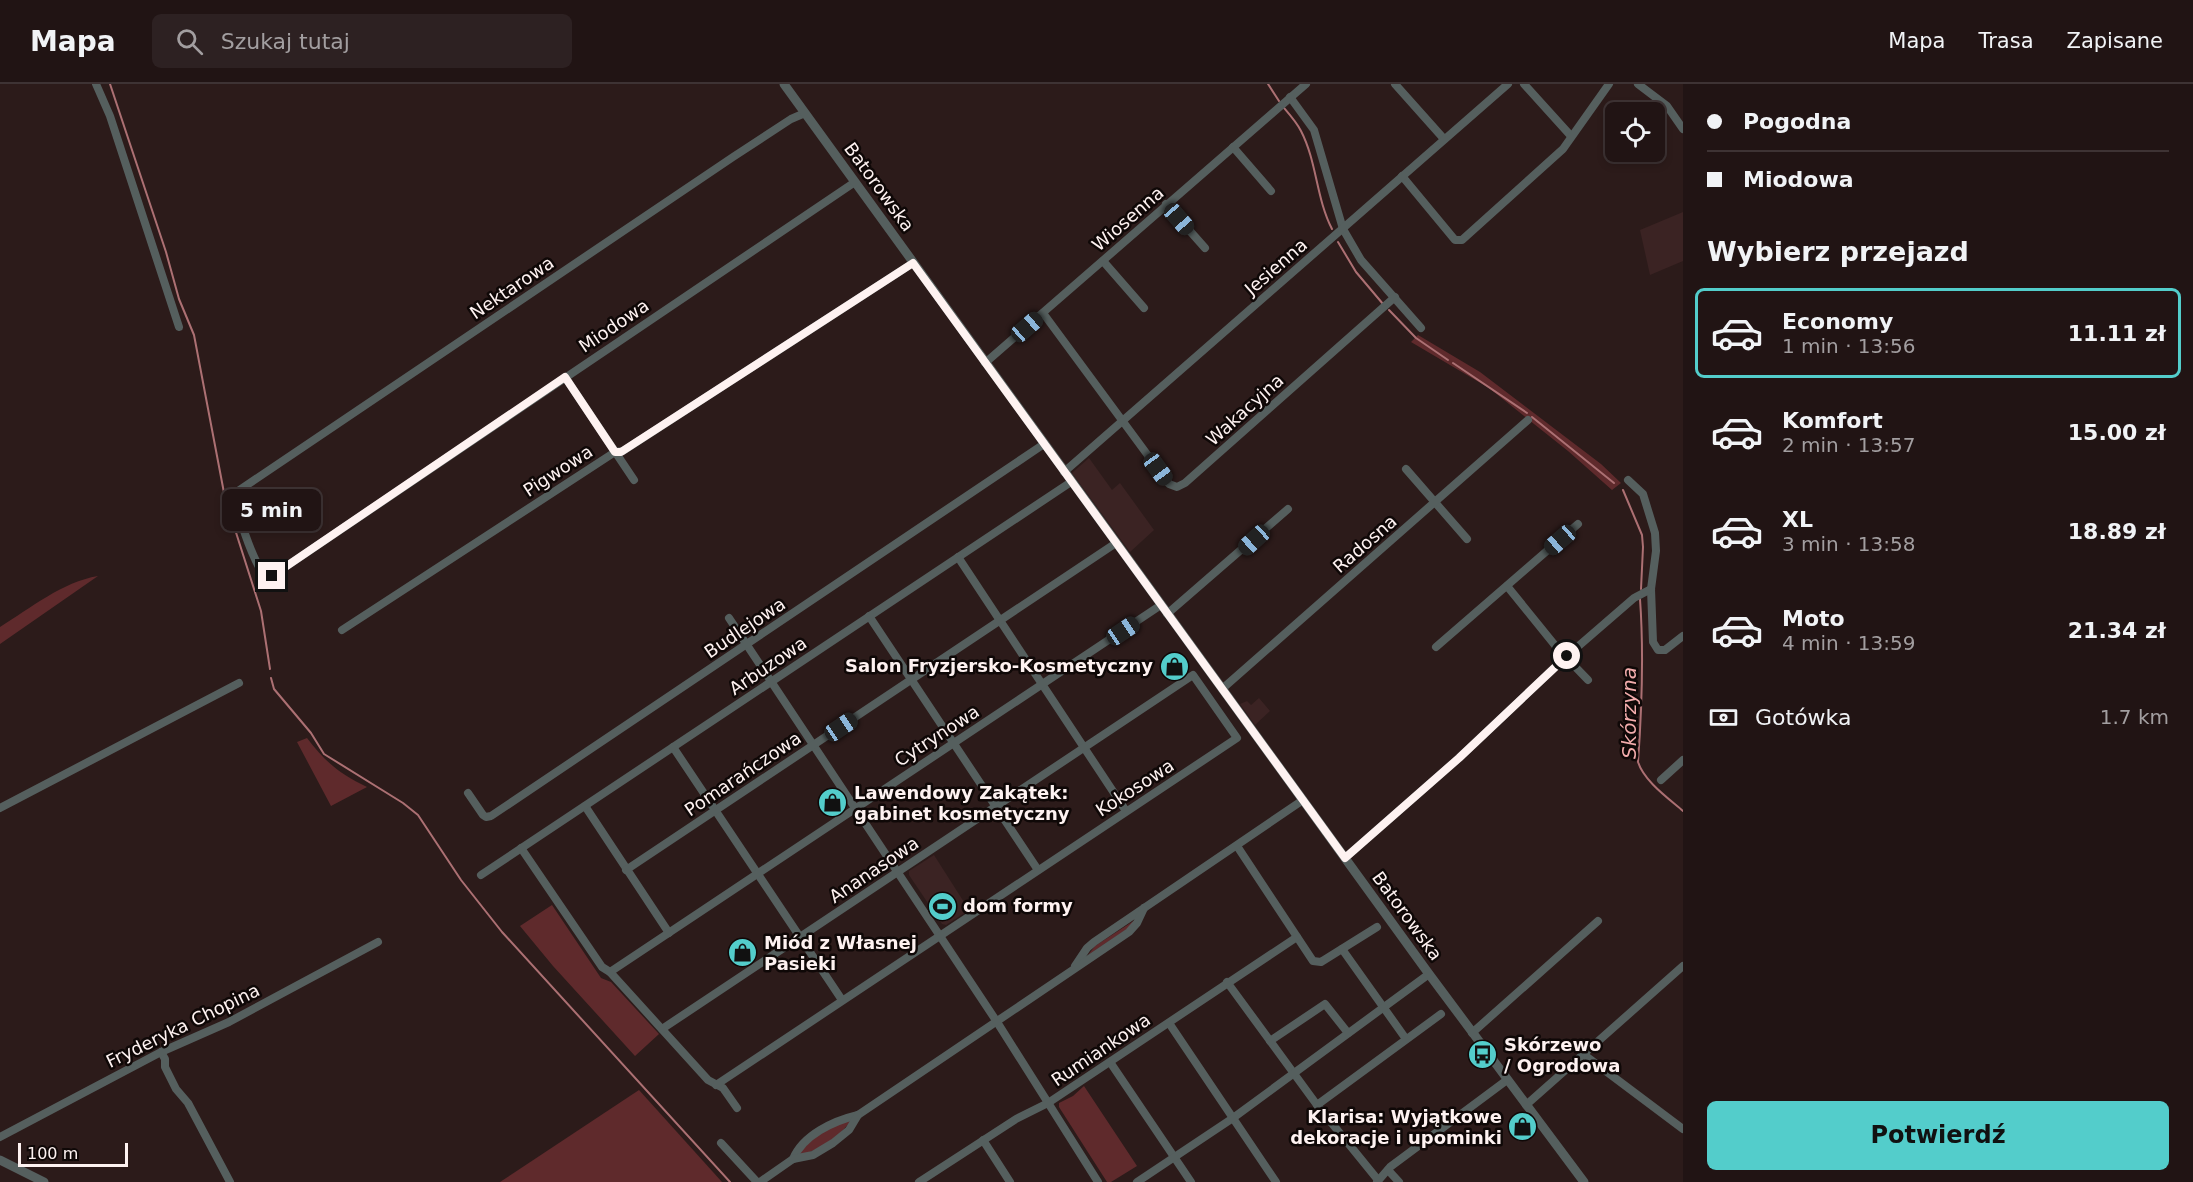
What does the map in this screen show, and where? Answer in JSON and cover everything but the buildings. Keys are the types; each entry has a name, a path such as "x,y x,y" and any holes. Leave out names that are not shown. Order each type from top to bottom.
{"street":[{"path":"96,84 110,116 179,327"},
{"name":"Batorowska","path":"784,84 1221,689 1472,1033 1584,1182"},
{"name":"Wiosenna","path":"985,363 1305,84"},
{"path":"1395,84 1444,138"},
{"name":"Jesienna","path":"1064,472 1124,422 1508,84"},
{"path":"1524,84 1571,136"},
{"path":"1402,176 1455,240 1462,240 1563,148 1609,84"},
{"path":"1638,84 1667,106 1683,129"},
{"path":"1290,98 1314,130 1343,229 1361,260 1421,328"},
{"name":"Nektarowa","path":"272,576 264,576 250,545 237,503 238,491 791,118 805,113"},
{"path":"1233,147 1271,191"},
{"name":"Miodowa","path":"272,576 855,182"},
{"path":"1167,204 1205,248"},
{"path":"1102,261 1144,308"},
{"name":"Pigwowa","path":"342,630 615,452 623,451 913,263"},
{"name":"Wakacyjna","path":"1124,422 1169,484 1177,487 1185,483 1395,297"},
{"path":"1043,313 1124,422"},
{"path":"565,377 634,480"},
{"name":"Radosna","path":"1221,689 1528,420"},
{"name":"Budlejowa","path":"468,793 483,815 491,816 1044,444"},
{"path":"1406,470 1467,539"},
{"path":"1628,480 1643,494 1654,533 1656,551 1651,589 1653,642 1658,650 1665,650 1683,636"},
{"name":"Arbuzowa","path":"481,875 1071,482"},
{"path":"1167,614 1288,509"},
{"path":"1436,647 1578,524"},
{"name":"Pomarańczowa","path":"626,870 1116,543"},
{"path":"958,557 1126,811"},
{"path":"1507,586 1558,649 1588,680"},
{"path":"1345,858 1472,746 1567,656 1635,598 1651,589"},
{"name":"Cytrynowa","path":"610,972 1161,605"},
{"path":"869,616 1038,870"},
{"path":"729,618 997,1022 1098,1182"},
{"name":"Ananasowa","path":"662,1029 1193,675"},
{"name":"Kokosowa","path":"717,1085 1237,738 1193,675"},
{"path":"0,808 239,683"},
{"path":"673,747 842,1000"},
{"path":"1661,780 1683,760"},
{"path":"793,1159 797,1148 837,1120 858,1115 1129,932 1137,923 1144,908 1303,800"},
{"path":"585,806 669,933"},
{"path":"1237,846 1313,961 1321,962 1377,927"},
{"path":"521,848 602,967 610,972 708,1080 723,1088 737,1108"},
{"path":"1472,1033 1598,921"},
{"name":"Rumiankowa","path":"921,1182 1016,1119 1048,1103 1297,937"},
{"name":"Fryderyka Chopina","path":"0,1137 161,1052 228,1022 378,942"},
{"path":"1342,949 1407,1039"},
{"path":"1526,1106 1683,966"},
{"path":"1137,1182 1233,1118 1429,974"},
{"path":"1227,982 1317,1105 1378,1181 1388,1170 1507,1080"},
{"path":"1270,1041 1325,1004 1348,1033"},
{"path":"1317,1105 1441,1014"},
{"path":"1169,1023 1276,1182"},
{"path":"161,1052 165,1059 165,1067 176,1089 188,1103 230,1182"},
{"path":"1583,1054 1683,1129"},
{"path":"1110,1062 1191,1182"},
{"path":"721,1143 759,1182 793,1159 813,1155 833,1143 849,1130 858,1115"},
{"path":"983,1140 1010,1182"},
{"path":"0,1160 44,1182"},
{"path":"1388,1170 1400,1182"}],"shaded area":[{"path":"1683,212 1683,261 1650,275 1640,230"},
{"path":"1418,335 1480,372 1601,464 1621,483 1612,490 1568,451 1489,388 1411,342"},
{"path":"1089,458 1112,490 1120,483 1154,530 1130,552 1072,473"},
{"path":"98,576 0,644 0,627 59,590"},
{"path":"1259,698 1270,711 1255,725 1240,704 1247,701 1251,705"},
{"path":"307,738 334,767 367,787 331,806 297,742"},
{"path":"934,855 969,910 946,925 942,924 909,875 909,871"},
{"path":"552,905 601,978 611,982 659,1034 635,1056 520,926"},
{"path":"1135,920 1130,927 1088,955 1095,946"},
{"path":"1084,1086 1137,1166 1111,1182 1107,1182 1059,1107 1059,1103 1073,1096"},
{"path":"639,1090 722,1182 500,1182"},
{"path":"849,1119 850,1122 833,1139 813,1151 798,1156 820,1133"}],"waterway":[{"path":"110,84 166,252 179,299 194,335 225,498 261,611 270,669"},
{"name":"Skórzyna","path":"1268,84 1279,101"},
{"name":"Skórzyna","path":"1284,108 1298,125 1306,143 1332,229"},
{"name":"Skórzyna","path":"1338,242 1356,272 1383,304"},
{"name":"Skórzyna","path":"1389,310 1416,338 1448,360"},
{"name":"Skórzyna","path":"1453,363 1527,413"},
{"name":"Skórzyna","path":"1532,417 1614,483"},
{"name":"Skórzyna","path":"1623,490 1642,535 1641,589"},
{"name":"Skórzyna","path":"1640,599 1642,680 1638,762 1645,776 1683,811"},
{"path":"271,678 274,689 311,733 324,754 403,803 418,815 461,880 502,932 730,1182"}],"place":[{"name":"Salon Fryzjersko-Kosmetyczny","path":"1174,666"},
{"name":"Lawendowy Zakątek: gabinet kosmetyczny","path":"833,803"},
{"name":"dom formy","path":"942,906"},
{"name":"Miód z Własnej Pasieki","path":"743,953"},
{"name":"Skórzewo / Ogrodowa","path":"1483,1055"},
{"name":"Klarisa: Wyjątkowe dekoracje i upominki","path":"1523,1127"}],"route":[{"path":"272,576 565,377 615,452 621,452 913,263 1345,858 1459,758 1567,656"}]}
